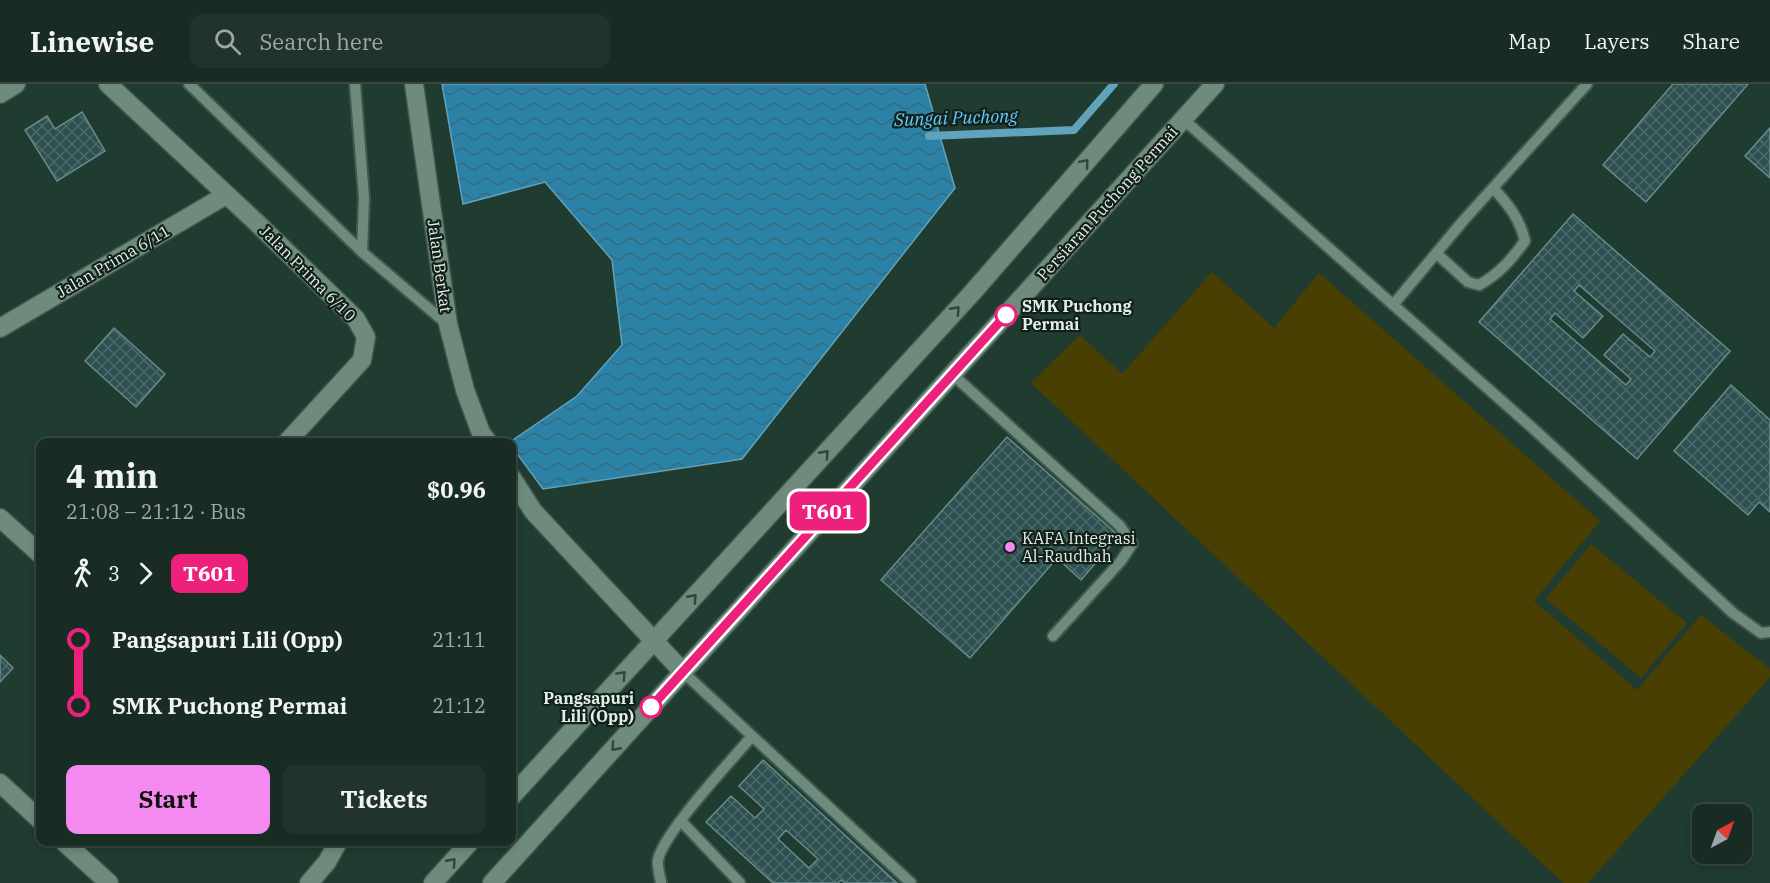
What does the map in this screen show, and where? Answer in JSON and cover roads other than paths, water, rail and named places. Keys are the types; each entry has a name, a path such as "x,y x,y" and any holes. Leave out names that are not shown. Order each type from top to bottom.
{"main road":[{"path":"0,94 16,84"},
{"name":"Jalan Prima 6/10","path":"108,84 356,319 366,337 362,360 291,438"},
{"name":"Jalan Berkat","path":"414,84 448,324 465,390 484,438"},
{"path":"516,792 972,293 1154,84"},
{"name":"Persiaran Puchong Permai","path":"492,883 1215,84"},
{"name":"Jalan Prima 6/11","path":"0,328 226,195"},
{"path":"516,484 533,511 683,672"},
{"path":"0,518 36,550"},
{"path":"0,783 36,816"},
{"path":"68,846 110,883"},
{"path":"309,883 327,862 336,846"},
{"path":"433,883 466,846"}],"lane":[{"path":"189,84 363,252 448,324"},
{"path":"355,84 364,198 363,252"},
{"path":"1393,305 1493,188 1587,84"},
{"path":"1183,119 1537,432 1733,613 1761,633 1770,632"},
{"path":"1436,253 1468,282 1479,285 1506,266 1525,241 1521,226 1510,206 1493,188"},
{"path":"952,374 1120,526 1132,544 1121,561 1053,636"},
{"path":"683,672 911,883"},
{"path":"662,883 658,862 661,851 681,821 752,736"},
{"path":"681,821 740,883"}],"water":[{"path":"442,84 925,84 955,188 742,459 543,489 516,452 516,438 577,396 622,345 612,260 545,182 463,204"}],"waterway":[{"name":"Sungai Puchong","path":"929,136 1074,130 1114,84"}],"place":[{"name":"SMK Puchong Permai","path":"1006,315"},
{"name":"KAFA Integrasi Al-Raudhah","path":"1010,547"},
{"name":"Pangsapuri Lili (Opp)","path":"651,707"}]}
